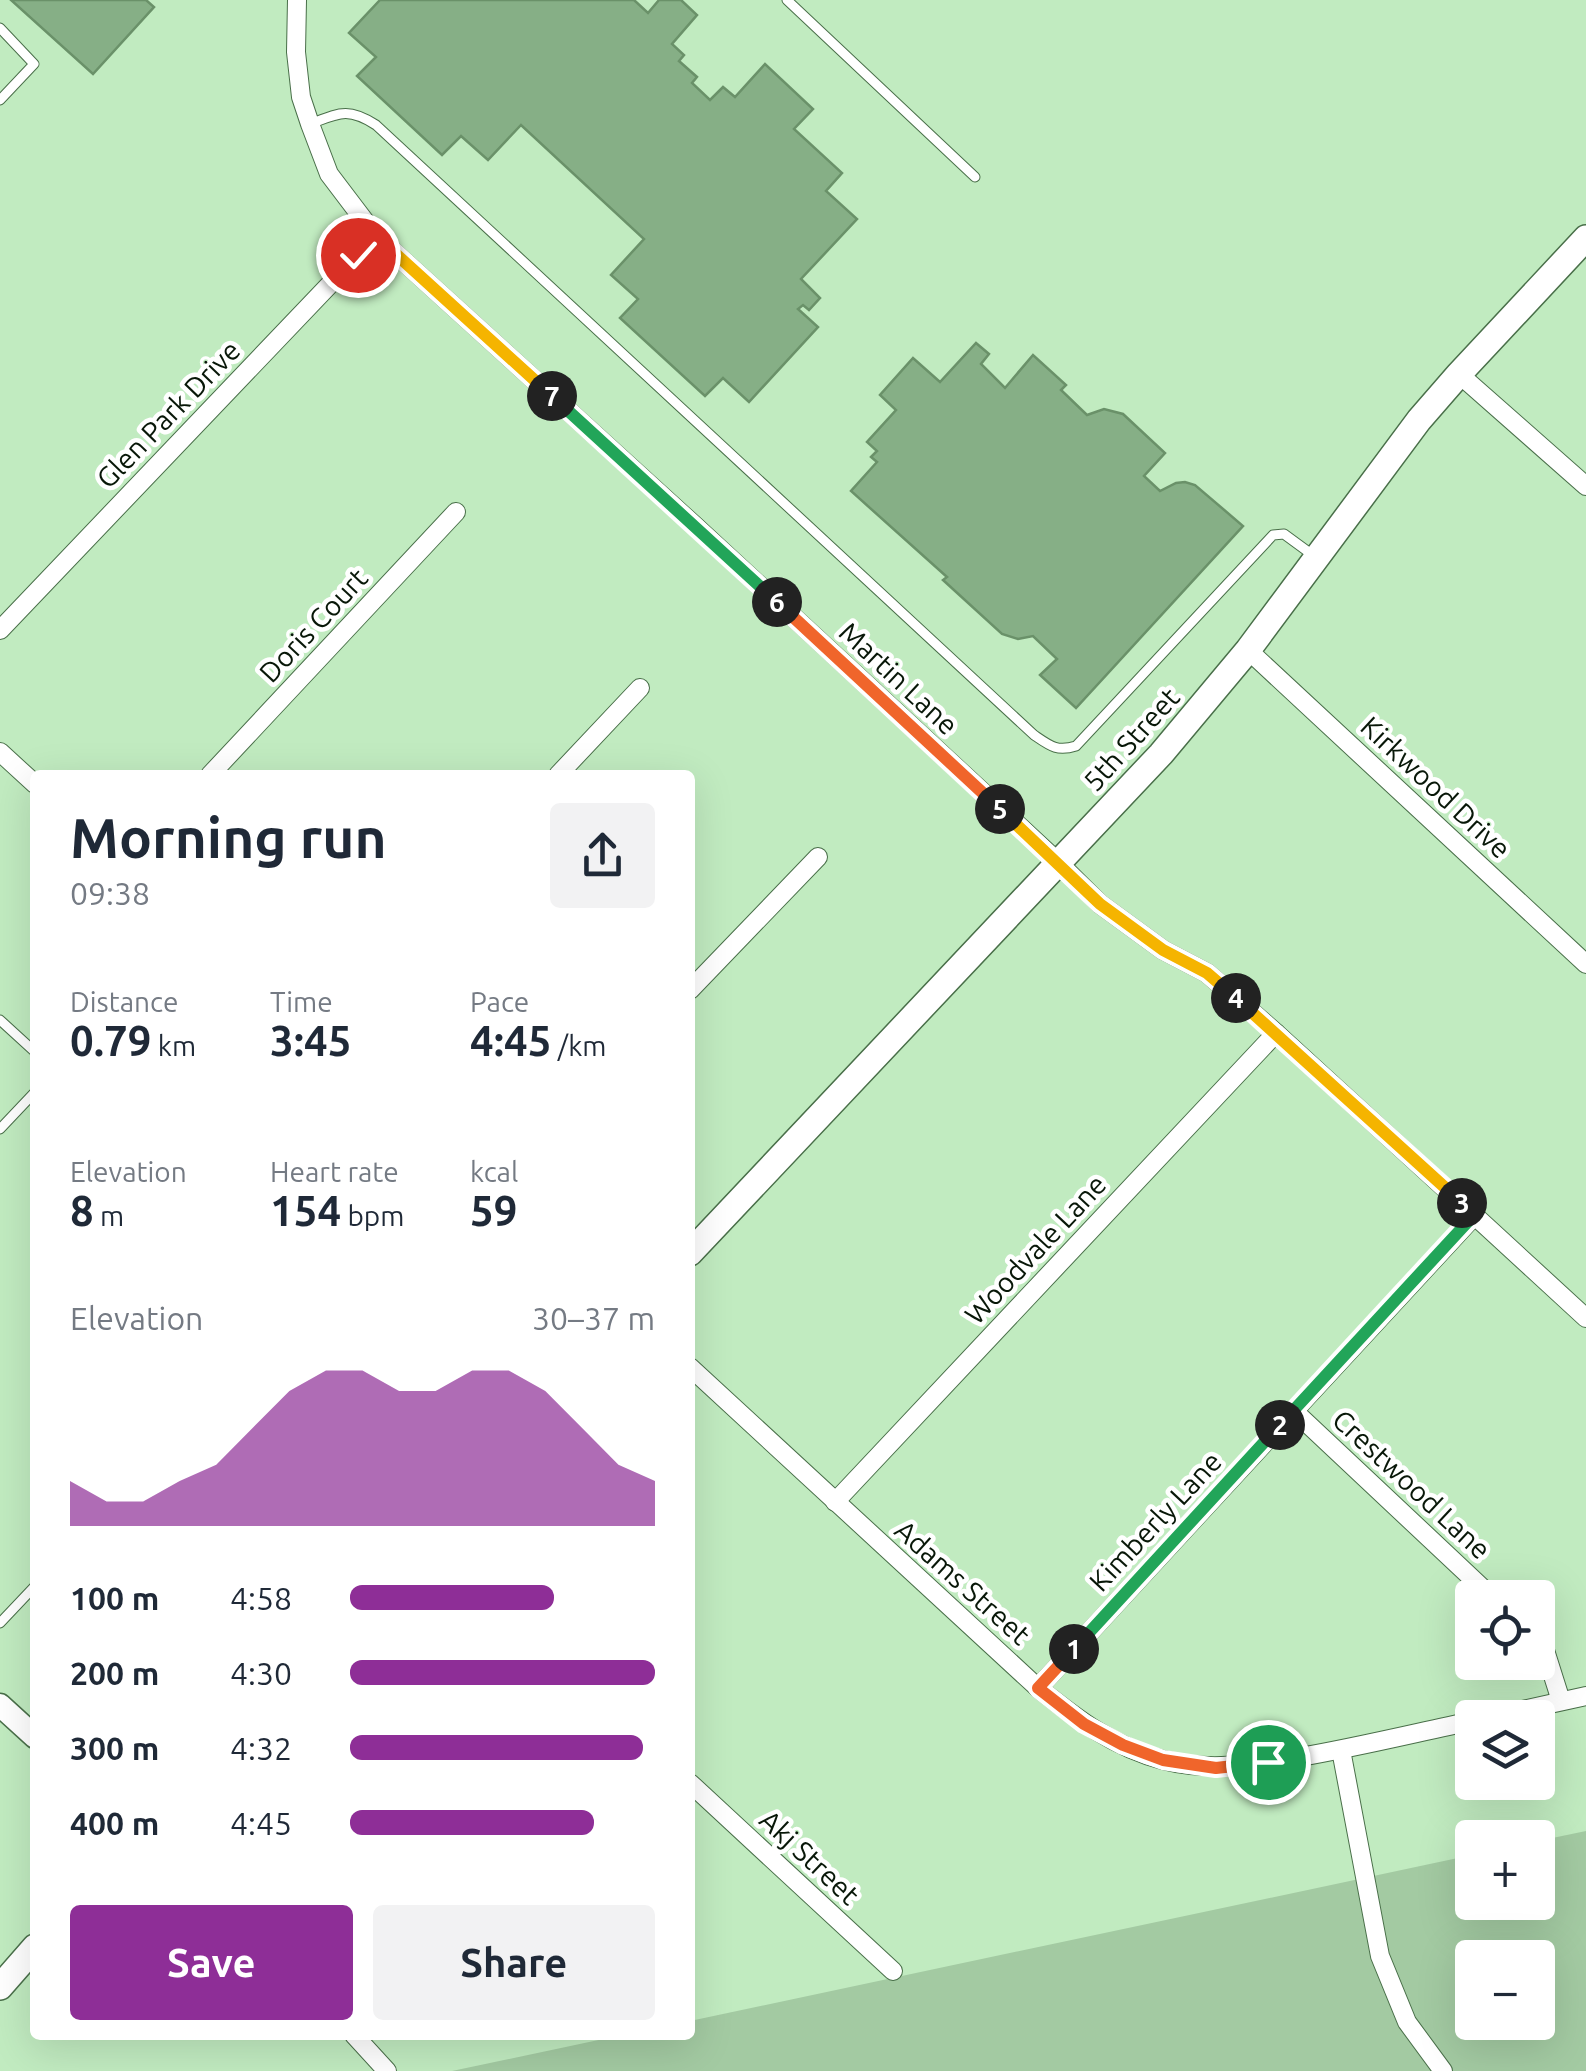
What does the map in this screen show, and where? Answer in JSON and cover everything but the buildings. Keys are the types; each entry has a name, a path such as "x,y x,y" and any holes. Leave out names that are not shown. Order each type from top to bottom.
{"main road":[{"name":"5th Street","path":"695,1248 1160,754 1248,650 1419,420 1586,238"},
{"path":"0,1987 30,1953"}],"street":[{"name":"Martin Lane","path":"298,0 296,52 301,96 310,124 329,174 376,236 708,538 1100,904 1163,950 1207,973 1586,1318"},
{"name":"Glen Park Drive","path":"0,630 376,236"},
{"path":"1459,374 1586,486"},
{"name":"Doris Court","path":"215,770 456,512"},
{"name":"Kirkwood Drive","path":"1248,650 1586,964"},
{"path":"563,770 640,688"},
{"path":"0,752 30,779"},
{"path":"695,985 818,856"},
{"name":"Woodvale Lane","path":"835,1502 1276,1033"},
{"name":"Kimberly Lane","path":"1038,1688 1475,1214"},
{"name":"Adams Street","path":"695,1372 1038,1688 1084,1724 1123,1745 1163,1760 1216,1768 1341,1750 1455,1724"},
{"name":"Crestwood Lane","path":"1294,1411 1475,1580"},
{"path":"1554,1680 1561,1701"},
{"path":"1555,1702 1586,1696"},
{"path":"0,1704 30,1732"},
{"path":"1341,1750 1380,1956 1407,2022 1443,2071"},
{"name":"Akj Street","path":"695,1787 893,1971"},
{"path":"359,2040 387,2071"}],"lane":[{"path":"788,0 975,176"},
{"path":"0,28 34,64 0,100"},
{"path":"310,124 339,112 350,112 376,125 1048,744 1063,750 1076,746 1273,535 1284,534 1317,558"},
{"path":"0,1020 30,1047"},
{"path":"0,1129 30,1097"},
{"path":"0,1623 30,1591"}],"green space":[{"path":"1586,1831 1586,2071 452,2071 598,2040 695,2040 695,2020 1455,1859 1455,1920 1555,1920 1555,1837"}],"route":[{"path":"358,255 376,236 694,525 1100,904 1163,950 1207,973 1475,1214 1038,1688 1084,1724 1163,1760 1216,1768 1268,1762"}]}
